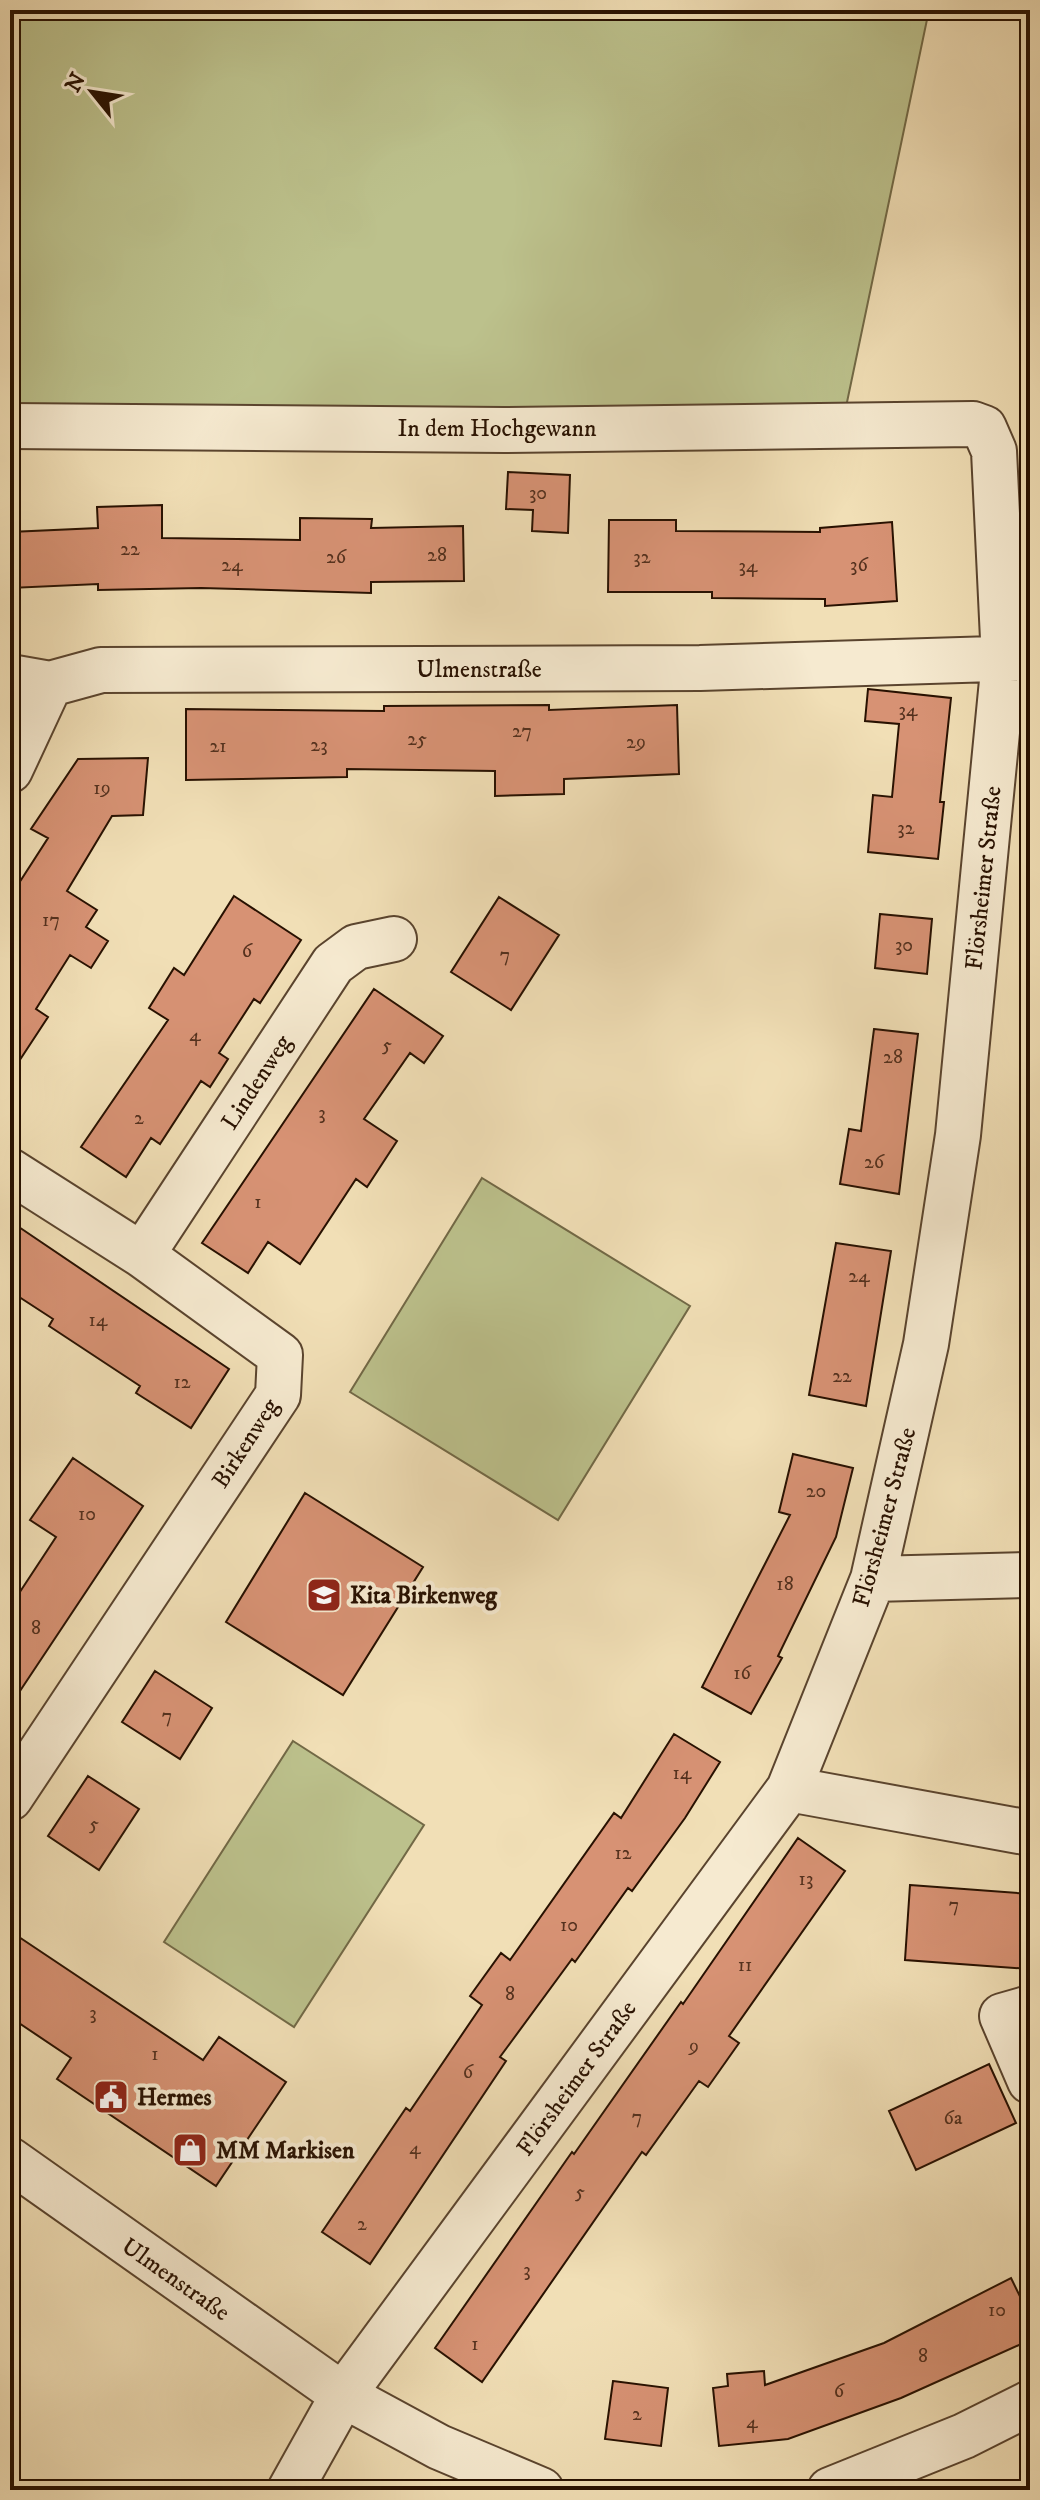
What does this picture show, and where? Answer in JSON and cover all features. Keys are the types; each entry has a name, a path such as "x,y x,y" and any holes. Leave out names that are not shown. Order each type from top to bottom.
{"street":[{"name":"In dem Hochgewann","path":"10,426 504,430 863,423 984,428"},
{"name":"Flörsheimer Straße","path":"290,2490 343,2395 789,1789 873,1579 926,1344 958,1135 1017,659 994,451 984,428"},
{"name":"Ulmenstraße","path":"10,770 30,680 101,670 700,668 1017,659"},
{"name":"Lindenweg","path":"142,1255 333,964 356,947 394,939"},
{"name":"Birkenweg","path":"10,1171 142,1255 280,1355 278,1395 10,1798"},
{"path":"873,1579 1030,1575"},
{"path":"789,1789 1030,1833"},
{"path":"1030,2008 1002,2016 1030,2081"},
{"name":"Ulmenstraße","path":"10,2160 343,2395 439,2447 535,2489"},
{"path":"830,2490 964,2436 1030,2403"}],"green space":[{"path":"10,10 929,10 846,407 10,411"},
{"path":"482,1178 690,1306 558,1520 350,1392"},
{"path":"293,1741 424,1825 294,2027 164,1942"}],"building":[{"path":"508,472 570,475 568,533 532,531 533,510 506,509"},
{"path":"162,505 162,538 300,540 300,518 372,519 371,528 463,526 464,581 371,582 371,593 201,588 98,590 98,584 10,588 10,532 98,528 97,507"},
{"path":"609,520 676,520 676,531 820,532 820,528 892,522 897,601 825,606 825,599 712,598 712,592 608,592"},
{"path":"868,689 951,698 940,802 944,802 938,859 868,852 873,795 892,797 899,724 865,721"},
{"path":"549,705 549,710 677,705 679,774 564,779 564,794 495,796 495,771 347,769 347,777 186,780 186,709 384,711 384,706"},
{"path":"148,758 143,815 112,816 67,891 97,910 86,927 108,941 91,968 70,955 36,1009 48,1017 10,1075 10,897 48,838 31,829 78,759"},
{"path":"234,896 301,940 260,1003 254,999 219,1053 228,1059 210,1087 201,1081 160,1144 151,1138 126,1177 81,1147 168,1020 149,1008 174,968 184,975"},
{"path":"499,897 559,935 511,1010 451,972"},
{"path":"880,914 932,919 927,974 875,968"},
{"path":"374,989 443,1036 424,1063 410,1053 364,1119 397,1141 367,1187 356,1179 300,1264 268,1242 248,1273 202,1243"},
{"path":"874,1029 918,1034 899,1194 840,1184 849,1129 861,1131"},
{"path":"10,1221 229,1369 191,1428 136,1393 140,1386 49,1326 53,1319 10,1291"},
{"path":"836,1243 891,1251 866,1406 809,1395"},
{"path":"793,1454 853,1468 836,1537 778,1656 782,1658 751,1714 702,1687 790,1515 779,1512"},
{"path":"73,1458 143,1506 10,1706 10,1607 56,1537 30,1520"},
{"name":"Kita Birkenweg","path":"305,1493 423,1567 343,1695 226,1622"},
{"path":"155,1671 212,1708 180,1759 122,1722"},
{"path":"674,1734 720,1762 685,1818 632,1891 628,1888 575,1962 572,1959 500,2057 506,2061 370,2264 322,2232 406,2108 410,2111 482,2005 470,1996 501,1953 510,1960 614,1813 621,1818"},
{"path":"88,1776 139,1809 99,1870 48,1836"},
{"path":"798,1838 845,1871 729,2036 739,2043 708,2087 699,2081 646,2155 642,2152 482,2382 435,2348 572,2152 574,2154 681,2002 683,2004"},
{"path":"910,1885 1030,1894 1030,1969 905,1960"},
{"path":"10,1931 203,2060 219,2037 286,2082 216,2186 57,2079 71,2058 10,2017"},
{"path":"989,2064 1016,2123 916,2170 889,2111"},
{"path":"1011,2278 1030,2317 1030,2340 901,2398 788,2439 719,2446 713,2388 728,2386 727,2374 764,2371 765,2385 884,2343"},
{"path":"613,2381 668,2388 661,2446 605,2439"}],"place":[{"name":"Kita Birkenweg","path":"324,1595"},
{"name":"Hermes","path":"111,2097"},
{"name":"MM Markisen","path":"190,2150"}]}
